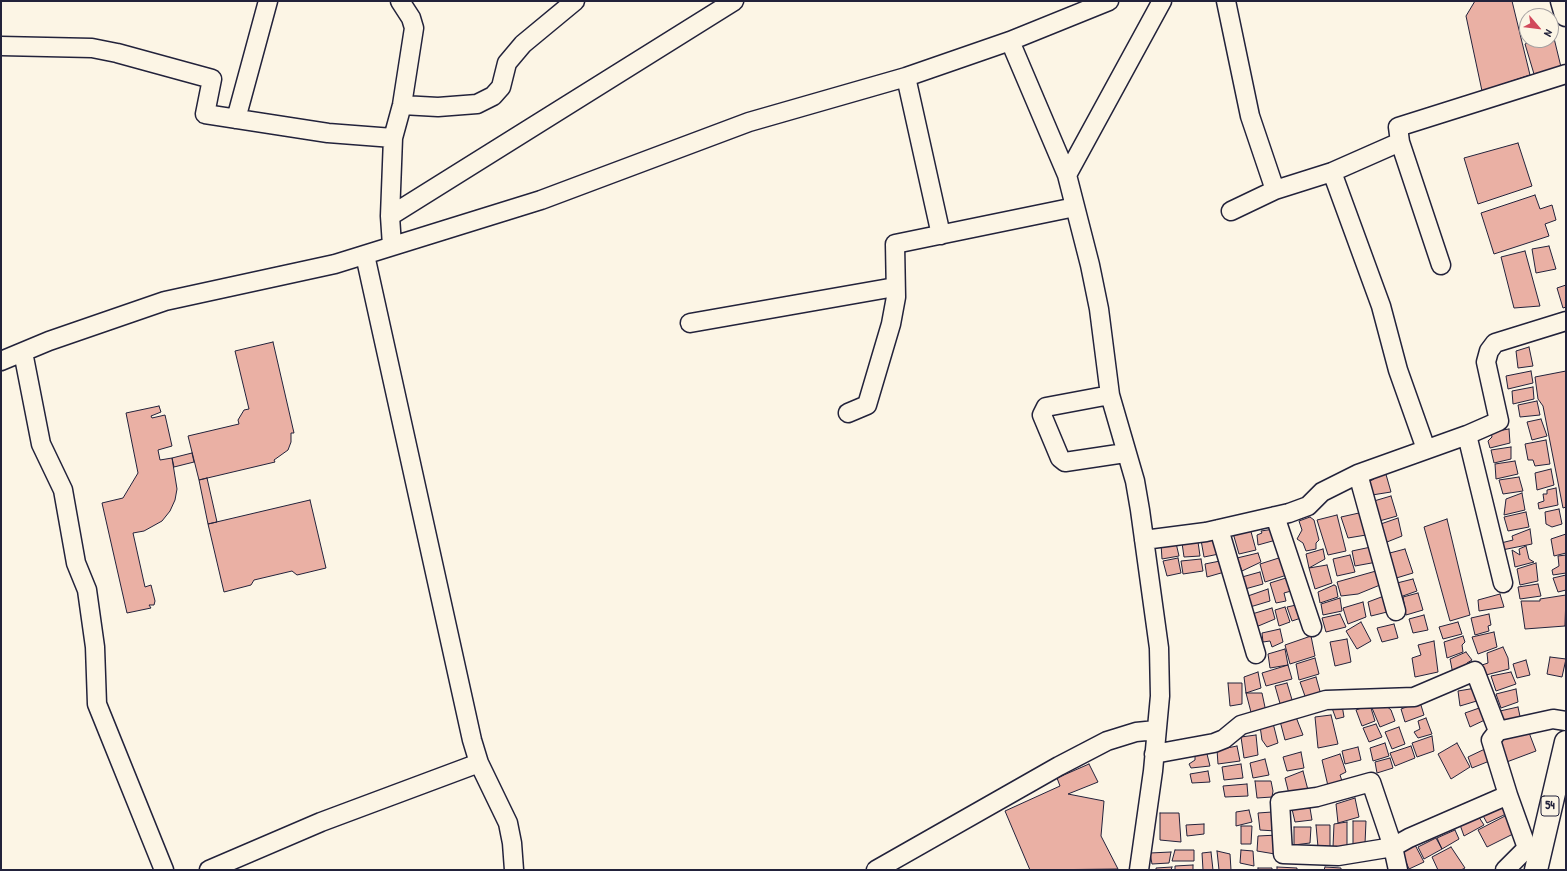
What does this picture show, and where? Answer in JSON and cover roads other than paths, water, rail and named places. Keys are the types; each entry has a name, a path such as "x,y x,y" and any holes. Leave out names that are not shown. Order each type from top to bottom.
{"main road":[{"path":"1562,1 1566,15"},
{"name":"54","path":"1536,870 1534,847 1566,742"}],"street":[{"path":"236,119 268,1"},
{"path":"392,246 390,216 393,138 402,105 414,28 411,18 400,1"},
{"path":"390,216 734,1"},
{"path":"1,361 49,340 165,301 320,267 365,255 541,200 749,122 906,78 1010,41 1109,1"},
{"path":"1067,175 1162,1"},
{"path":"1226,1 1250,116 1276,190"},
{"path":"402,105 438,107 477,104 493,96 500,87 507,63 523,44 566,4"},
{"path":"1010,41 1067,175 1085,239 1099,309 1110,395 1125,453 1135,481 1159,648 1160,696 1139,870"},
{"path":"1,46 92,48 117,53 212,79 205,114 328,133 393,138"},
{"path":"1441,265 1400,142 1398,128 1566,74"},
{"path":"906,78 941,235"},
{"path":"1231,211 1276,190 1332,172 1400,142"},
{"path":"1332,172 1381,306 1398,370 1426,449"},
{"path":"848,413 867,405 891,324 896,297 896,244 1075,207"},
{"path":"365,255 472,740 479,763 508,823 512,843 514,870"},
{"path":"690,323 896,287"},
{"path":"1144,540 1219,529 1275,516 1308,506 1322,492 1358,474 1467,435 1499,421 1486,362 1489,351 1495,343 1566,321"},
{"path":"23,352 41,444 63,490 76,563 87,590 95,647 97,704 164,870"},
{"path":"1110,395 1046,407 1042,414 1060,458 1065,462 1125,453"},
{"path":"1467,435 1503,583"},
{"path":"1358,474 1396,611"},
{"path":"1275,516 1312,627"},
{"path":"1219,529 1256,654"},
{"path":"1154,754 1214,743 1224,739 1241,725 1326,700 1414,697 1475,671 1498,731"},
{"path":"1505,870 1534,847 1508,795 1491,740 1498,731 1553,719 1566,721"},
{"path":"876,870 1059,766 1107,741 1136,732 1156,730"},
{"path":"209,870 321,822 479,763"},
{"path":"1398,870 1393,847 1371,782 1317,797 1280,802 1283,854 1338,856 1393,847 1409,838 1508,795"}]}
